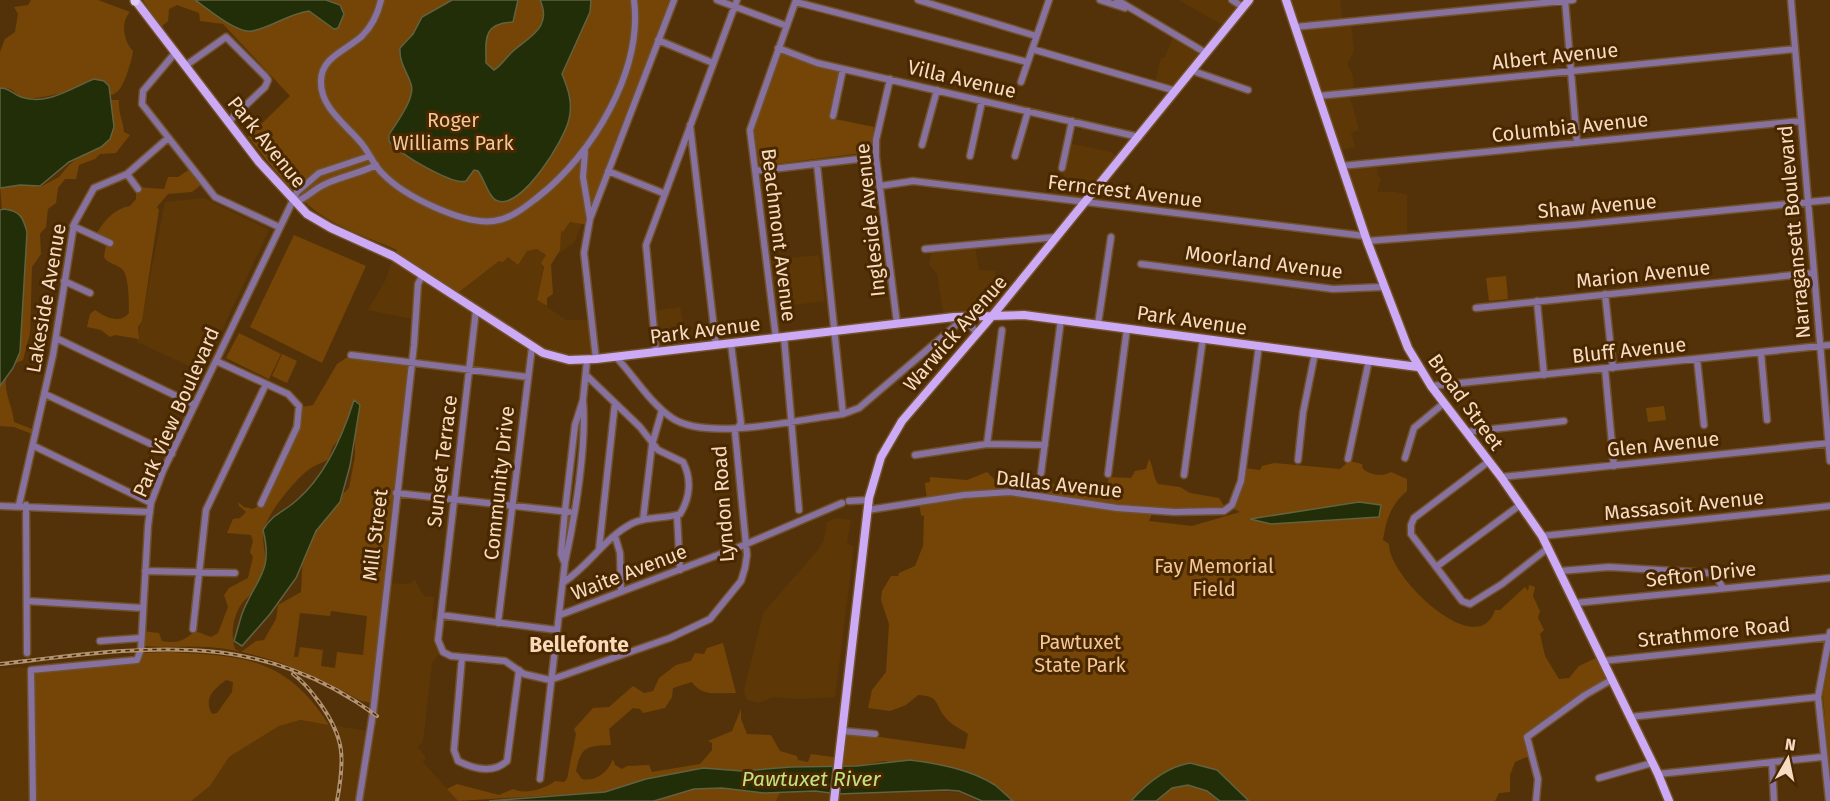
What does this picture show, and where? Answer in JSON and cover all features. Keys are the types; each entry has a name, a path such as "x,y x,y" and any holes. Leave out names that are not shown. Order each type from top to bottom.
{"main road":[{"name":"Park Avenue","path":"135,0 228,122 293,202 320,223 393,256 423,273 532,347 556,358 592,360 897,323 993,315 1022,315 1418,367"},
{"name":"Broad Street","path":"1286,0 1383,287 1418,367 1501,477 1542,536 1669,801"},
{"name":"Warwick Avenue","path":"836,798 868,505 874,474 891,436 1008,297 1246,4"},
{"path":"1008,297 1013,309 1022,315"}],"street":[{"path":"381,0 369,28 329,60 321,80 328,105 387,178 411,195 458,216 487,222 504,219 517,212 569,169 586,149 603,121 624,72 635,28 634,0"},
{"path":"565,562 561,554 575,425 583,400 586,375 592,360 584,253 590,219 674,0"},
{"path":"717,0 736,3 787,26"},
{"path":"918,0 1036,36"},
{"path":"1022,82 1049,0"},
{"path":"1100,0 1134,11"},
{"path":"1117,0 1206,52"},
{"path":"1232,0 1246,4"},
{"path":"1565,0 1577,143"},
{"path":"1295,27 1573,0"},
{"name":"Narragansett Boulevard","path":"1791,0 1830,461"},
{"path":"796,1 1027,62"},
{"name":"Beachmont Avenue","path":"796,1 750,130 792,420 799,510"},
{"path":"657,352 645,256 648,234 736,3"},
{"path":"185,66 226,37 266,76 268,83 265,87 228,122"},
{"path":"658,40 713,63"},
{"name":"Villa Avenue","path":"778,48 817,63 1139,136"},
{"path":"1032,49 1176,91"},
{"name":"Albert Avenue","path":"1318,96 1795,49"},
{"path":"175,53 143,91 140,99 167,139 215,197 267,224 279,227"},
{"path":"833,117 843,69"},
{"path":"1192,71 1248,90"},
{"name":"Ingleside Avenue","path":"890,80 876,140 876,157 897,323"},
{"path":"922,145 937,90"},
{"path":"970,156 982,101"},
{"path":"1015,156 1028,111"},
{"path":"1062,168 1072,121"},
{"name":"Columbia Avenue","path":"1341,166 1801,121"},
{"path":"690,123 716,345"},
{"name":"Lakeside Avenue","path":"27,653 22,505 56,338 73,226 94,188 127,174 167,139"},
{"path":"586,149 584,182 590,219"},
{"name":"Park View Boulevard","path":"33,801 31,670 137,660 141,650 151,503 172,454 297,192 319,173 370,156"},
{"path":"755,171 876,157"},
{"path":"817,164 843,414"},
{"path":"293,202 303,199 327,183 353,176 376,165"},
{"path":"569,169 578,171 584,182"},
{"path":"609,171 663,193"},
{"path":"127,174 138,189"},
{"name":"Ferncrest Avenue","path":"880,186 913,181 1366,238"},
{"name":"Shaw Avenue","path":"1366,238 1830,200"},
{"path":"73,226 110,243"},
{"path":"926,249 1057,237"},
{"path":"1098,324 1111,237"},
{"name":"Moorland Avenue","path":"1141,264 1333,290 1383,287"},
{"name":"Mill Street","path":"359,801 372,715 412,363 418,284 423,273"},
{"name":"Marion Avenue","path":"1476,308 1813,273"},
{"path":"64,281 90,293"},
{"path":"1605,294 1613,368"},
{"path":"1537,301 1544,375"},
{"name":"Sunset Terrace","path":"441,615 476,310"},
{"path":"616,357 662,410 673,419 716,430 843,414 864,405 958,319 977,333"},
{"path":"1041,473 1061,319"},
{"path":"1108,474 1127,328"},
{"path":"987,444 1002,330"},
{"path":"56,338 195,405"},
{"path":"1184,476 1203,338"},
{"name":"Lyndon Road","path":"550,680 670,638 708,620 741,581 747,555 744,545 735,432 741,423 731,344"},
{"name":"Dallas Avenue","path":"868,505 1010,492 1118,508 1173,512 1224,511 1232,505 1238,492 1259,345"},
{"name":"Bluff Avenue","path":"1431,386 1830,345"},
{"name":"Community Drive","path":"498,623 532,347"},
{"path":"1298,460 1304,410 1315,353"},
{"path":"1761,353 1767,420"},
{"path":"351,355 528,377"},
{"path":"1697,359 1704,425"},
{"path":"1348,459 1369,360"},
{"path":"216,361 288,394 299,406 301,412 297,428 261,504"},
{"path":"1605,369 1614,466"},
{"path":"564,582 586,566 600,549 634,522 677,515 687,504 688,471 683,462 652,445 640,427 586,375"},
{"path":"193,629 206,510 266,384"},
{"path":"45,394 172,454"},
{"path":"540,779 550,680 585,420 583,400"},
{"path":"1405,458 1414,428 1444,403"},
{"path":"600,549 602,509 615,404"},
{"path":"643,520 652,445 662,410"},
{"path":"1466,432 1564,421"},
{"name":"Glen Avenue","path":"1501,477 1829,443"},
{"path":"915,455 987,444 1045,445"},
{"path":"34,446 151,503"},
{"path":"1488,462 1412,523 1411,534 1462,601 1470,604 1502,584 1548,548"},
{"path":"396,493 573,513"},
{"name":"Waite Avenue","path":"560,615 744,545 846,502 868,505"},
{"path":"0,506 22,505 150,512"},
{"path":"1436,567 1520,505"},
{"name":"Massasoit Avenue","path":"1542,536 1830,506"},
{"path":"677,515 680,570"},
{"path":"615,536 620,553 621,592"},
{"path":"1560,572 1609,567 1709,573 1717,578 1723,588"},
{"path":"145,572 235,573"},
{"name":"Sefton Drive","path":"1575,603 1830,578"},
{"path":"27,601 143,608"},
{"path":"550,680 519,670 505,661 451,656 440,647 441,615 557,630"},
{"path":"1829,634 1818,697 1822,757 1829,801"},
{"name":"Strathmore Road","path":"1603,661 1829,634"},
{"path":"100,641 141,638"},
{"path":"462,657 454,750 458,761 472,767 488,770 507,762 519,670"},
{"path":"1536,801 1538,779 1527,737 1585,694 1611,680"},
{"path":"1630,717 1818,697"},
{"path":"843,731 875,734"},
{"path":"1658,774 1822,757"},
{"path":"1772,762 1774,801"},
{"path":"1599,778 1652,763"}],"shaded area":[{"path":"1179,0 1251,0 1227,28"},
{"path":"1289,0 1340,0 1343,23 1351,24 1354,51 1347,64 1353,76 1354,92 1349,93 1359,130 1351,133 1355,147 1337,151"},
{"path":"1174,34 1207,53 1178,89 1155,83 1161,58 1165,57"},
{"path":"1068,143 1111,152 1120,159 1086,202 1060,198 1064,175 1062,171"},
{"path":"1377,165 1378,176 1381,178 1377,192 1396,192 1407,195 1407,237 1370,240 1341,166"},
{"path":"204,198 269,230 202,372 137,342 165,202"},
{"path":"572,220 582,223 574,243 544,263 537,300 566,320 592,320 596,356 561,358 533,348 529,375 412,363 417,320 368,310 386,279 394,256 458,290 553,221 563,232"},
{"path":"975,246 979,270 995,271 995,281 1010,294 994,315 944,318 937,274 929,264 932,250"},
{"path":"819,255 825,301 777,307 771,260"},
{"path":"680,307 688,347 656,351 653,311"},
{"path":"836,518 851,520 847,543 854,547 835,697 801,699 773,697 759,703 747,700 744,691 763,613 818,550 824,540 827,522"},
{"path":"415,580 424,596 434,597 432,619 439,621 442,649 432,663 423,742 417,747 426,757 423,762 458,801 191,801 210,786 229,757 279,726 299,720 368,731 386,583 408,584"},
{"path":"22,667 33,669 34,801 0,801 0,669"},
{"path":"815,791 838,794 937,791 960,793 977,801 776,801 780,792"}],"green space":[{"path":"31,0 98,0 130,12 125,21 124,32 127,43 133,51 125,79 117,92 105,97 63,93 32,98 22,97 11,89 0,88 0,52 5,39 15,32 18,14 14,7 28,5"},
{"name":"Roger Williams Park","path":"143,0 195,0 206,7 197,0 675,0 588,225 570,222 563,232 561,231 560,250 551,265 553,294 547,298 547,306 537,300 544,267 541,263 546,255 537,249 527,251 518,265 508,257 503,262 499,261 455,295 394,256 397,250 346,228 317,212 289,186 248,137 290,96 223,24 200,21 199,13 177,5 169,9 168,21 160,28"},
{"path":"781,51 840,70 830,118 874,127 871,152 760,166 754,133 755,119"},
{"path":"109,100 119,100 124,132 130,135 116,153 100,154 95,159 79,165 76,179 65,179 58,188 56,203 48,209 46,227 40,234 41,254 32,267 30,333 23,360 14,364 0,186 24,182 40,187 59,177 69,165 93,146"},
{"path":"190,169 202,184 192,192 168,194 157,207 159,210 142,321 138,327 139,339 115,335 110,337 101,330 87,327 90,314 95,310 113,319 121,318 129,313 125,274 121,268 104,257 106,245 95,237 101,227 113,213 130,206 136,199 136,187 164,189 168,177 178,177"},
{"path":"294,235 366,266 322,363 250,327"},
{"path":"1506,276 1508,299 1489,301 1486,278"},
{"path":"239,333 281,354 269,379 226,358"},
{"path":"282,354 297,361 287,383 272,376"},
{"path":"349,356 412,363 372,703 361,701 307,673 249,654 209,647 140,645 142,631 159,633 162,641 172,642 184,639 195,631 211,637 218,633 228,607 224,595 229,588 248,578 253,557 250,552 253,541 251,535 227,533 233,519 240,518 246,512 238,502 244,507 253,509 260,505 296,430 297,408 313,405 337,364","holes":["349,417 355,427 355,456 349,488 331,506 303,552 301,592 278,605 276,619 264,640 256,641 241,652 235,649 234,624 240,606 258,587 264,576 263,535 268,519 280,500 301,476 328,460 333,446 342,437","331,611 367,616 363,655 337,652 335,668 321,666 323,650 300,647 298,657 294,657 300,613 330,616"]},
{"path":"6,378 6,390 14,422 37,431 35,435 14,427 0,426 0,383"},
{"path":"1664,406 1666,420 1648,422 1646,408"},
{"name":"Pawtuxet State Park","path":"1149,459 1158,484 1180,487 1190,493 1219,498 1226,509 1154,509 1149,521 1192,526 1240,512 1230,507 1244,468 1260,470 1262,466 1274,463 1340,469 1349,461 1362,464 1363,469 1373,474 1391,472 1407,479 1407,491 1390,513 1383,540 1389,544 1393,558 1403,576 1418,593 1435,609 1454,621 1471,627 1486,624 1495,610 1500,610 1525,587 1528,591 1529,585 1535,587 1533,596 1540,611 1538,618 1544,630 1540,634 1545,656 1559,679 1569,678 1579,666 1600,656 1611,678 1527,737 1534,754 1515,762 1510,775 1510,792 1499,793 1495,801 1249,801 1217,770 1142,789 1131,801 1013,801 997,786 978,776 884,761 857,766 791,767 742,771 703,768 646,779 606,792 458,801 447,789 457,784 499,795 513,789 529,791 541,789 555,781 564,782 567,779 576,734 574,729 593,708 609,707 633,686 644,693 653,691 659,678 676,665 691,661 695,653 704,654 707,648 723,643 736,693 706,692 692,682 673,688 672,697 665,708 643,713 640,709 633,708 609,729 611,745 591,747 583,752 576,771 582,779 592,779 601,775 613,759 615,765 622,769 627,766 649,765 652,772 700,764 712,750 712,743 708,741 732,731 741,709 741,719 747,734 771,735 780,751 808,762 811,754 840,758 844,732 965,749 968,734 947,720 936,701 930,697 918,695 906,705 890,711 868,708 872,690 886,672 889,624 881,600 882,591 891,576 898,576 899,573 915,566 923,546 924,516 921,515 919,503 927,500 925,483 930,482 930,477 967,480 987,472 994,479 997,491 1031,493 1035,477 1042,472 1048,483 1100,494 1106,489 1109,477 1131,478 1135,471 1146,469"},
{"path":"169,652 219,656 261,665 279,673 296,685 329,725 300,720 279,726 229,757 210,786 191,801 34,801 34,672 134,662 139,653","holes":["226,680 233,682 232,692 217,713 212,714 209,703 211,694"]},
{"path":"1830,657 1830,779 1823,695"},
{"path":"1188,785 1207,791 1220,801 1156,801 1172,788"},
{"path":"722,788 780,792 776,801 654,801 694,789"}],"water":[{"path":"195,0 326,0 340,5 344,14 338,28 334,29 309,11 259,29 246,31 223,20"},
{"path":"452,0 518,0 513,22 496,26 488,34 486,63 494,70 541,25 543,10 540,0 591,0 590,12 562,74 570,101 566,129 551,156 530,184 508,201 495,199 478,171 474,170 466,181 450,179 414,160 389,141 389,135 404,110 412,90 400,48 413,34 422,17"},
{"path":"94,79 104,81 109,86 114,127 110,139 101,147 69,162 40,186 20,185 0,188 0,88 21,97 40,99 59,95"},
{"path":"0,210 14,211 20,216 27,232 20,352 13,368 0,386"},
{"path":"354,400 360,405 350,466 340,502 316,531 296,578 270,614 242,646 234,641 242,614 265,566 266,545 263,530 275,516 297,500 317,479 339,440"},
{"path":"1359,502 1381,505 1379,517 1271,524 1250,519"},
{"name":"Pawtuxet River","path":"910,760 965,771 995,785 1013,801 982,801 959,791 946,790 838,794 815,791 765,793 722,788 694,789 654,801 489,801 605,792 646,779 703,768 742,771 791,767 857,766"},
{"path":"1190,763 1217,770 1249,801 1220,801 1207,791 1188,785 1172,788 1156,801 1131,801 1158,777 1173,768"}],"railway":[{"path":"0,664 149,650 195,650 241,656 286,668 332,687 377,716"},
{"path":"293,674 319,702 328,715 338,738 342,760 337,801"}],"district":[{"name":"Bellefonte","path":"579,645"}],"park label":[{"name":"Fay Memorial Field","path":"1214,578"}]}
